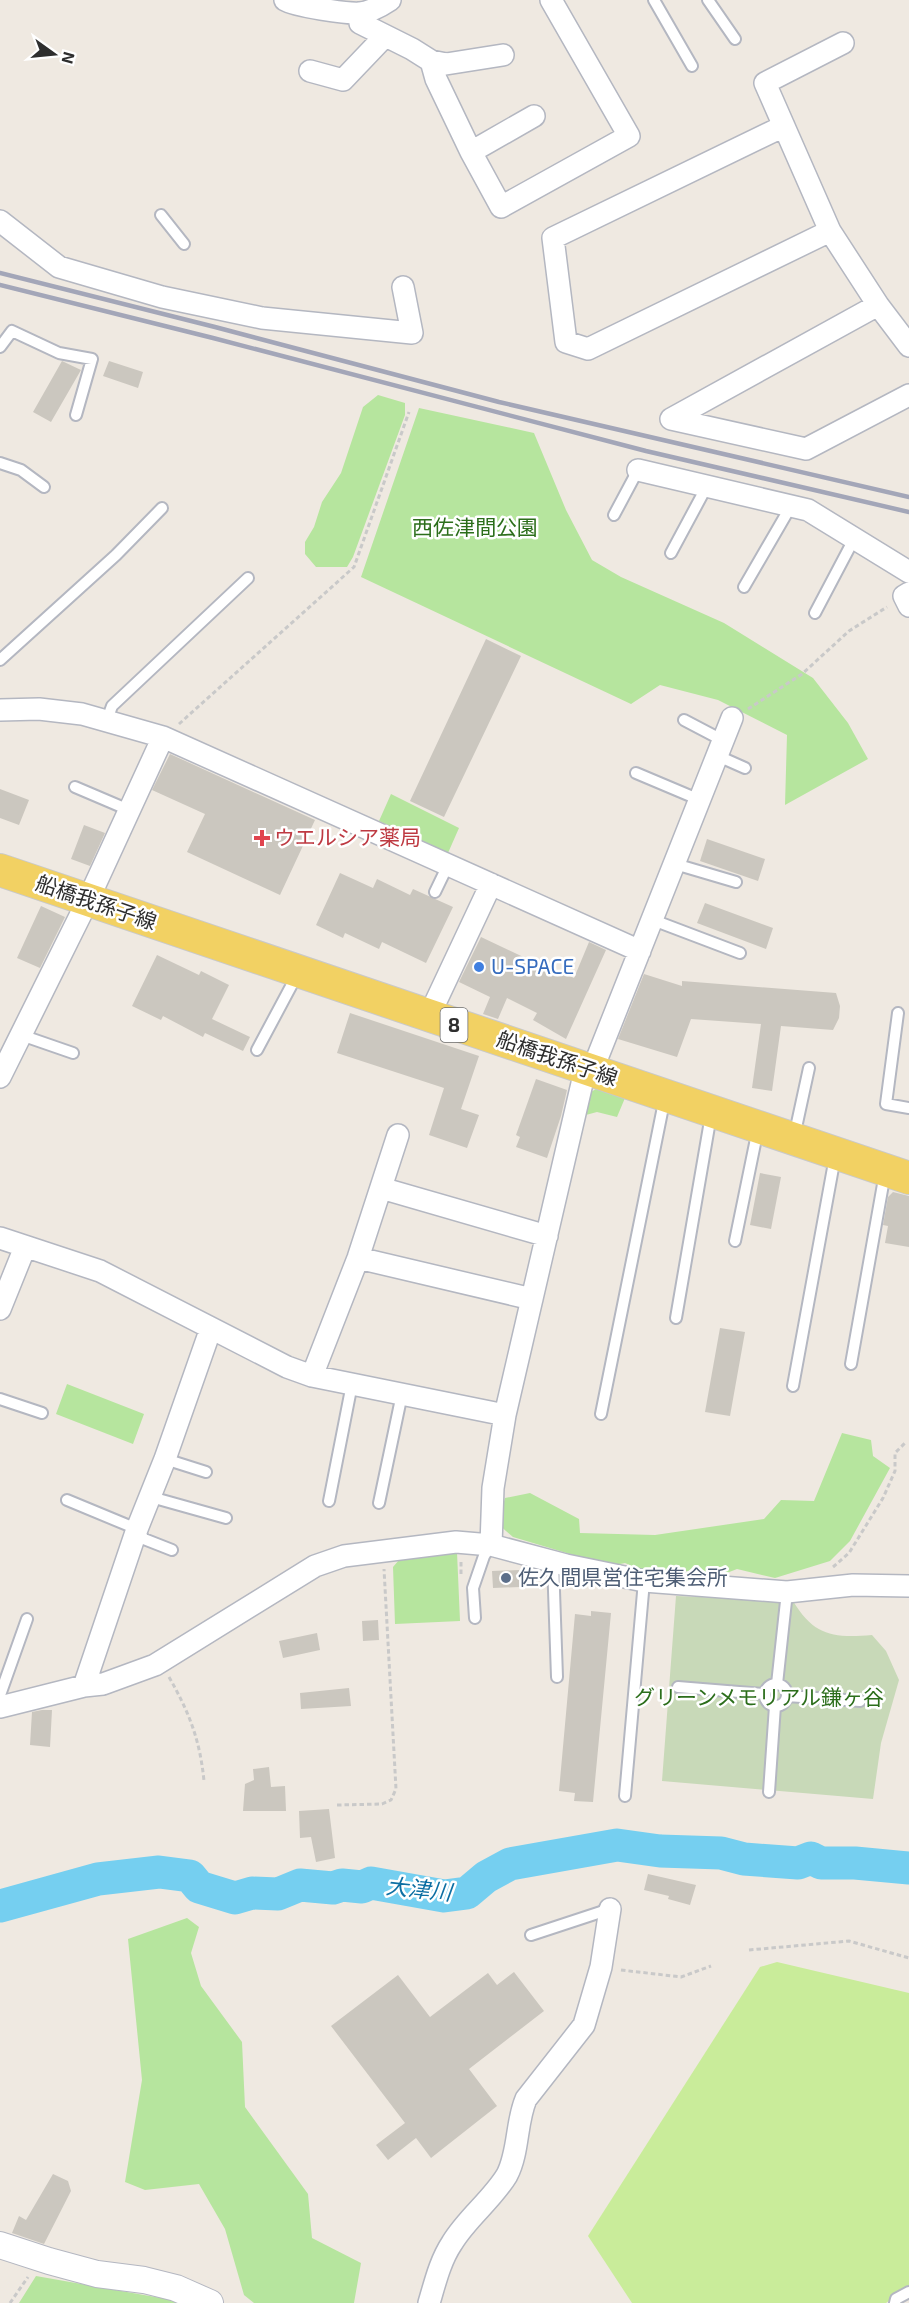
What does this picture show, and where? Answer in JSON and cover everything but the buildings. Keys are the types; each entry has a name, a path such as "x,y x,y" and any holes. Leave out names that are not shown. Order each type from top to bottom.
{"main road":[{"name":"船橋我孫子線","path":"0,870 897,1175"}],"street":[{"path":"285,0 309,7 359,13 382,6 390,0"},
{"path":"431,61 436,79 471,152 501,207 629,136 551,0"},
{"path":"359,13 360,23 431,61 446,64 503,55"},
{"path":"310,72 343,80 385,36"},
{"path":"843,44 765,83 830,231 878,305 909,346"},
{"path":"471,152 534,116"},
{"path":"784,126 553,238 566,342 588,350 830,231"},
{"path":"0,221 59,267 162,297 262,318 412,333 403,287"},
{"path":"878,305 671,419 806,449 909,395"},
{"path":"638,470 808,510 909,572"},
{"path":"0,710 39,709 82,714 163,738 640,951"},
{"path":"491,1545 493,1488 505,1414 583,1079 592,1071 732,718"},
{"path":"0,1077 88,900 163,738"},
{"path":"429,1016 491,884"},
{"path":"312,1376 358,1258 398,1135"},
{"path":"381,1188 547,1236"},
{"path":"0,1238 100,1271 287,1367 312,1376 505,1414"},
{"path":"0,1309 25,1247"},
{"path":"358,1258 532,1299"},
{"path":"84,1686 137,1529 165,1459 211,1328"},
{"path":"0,1707 84,1686 103,1684 155,1665 315,1566 344,1556 383,1549 456,1542 491,1545 553,1562 644,1581 787,1592 853,1585 909,1586"},
{"path":"429,2303 440,2266 452,2242 496,2191 508,2172 520,2113 526,2099 584,2025 601,1967 609,1909"},
{"path":"0,2245 97,2274 155,2283 210,2303"}],"lane":[{"path":"654,0 692,66"},
{"path":"708,0 735,39"},
{"path":"161,215 184,244"},
{"path":"0,347 12,331 60,353 92,359 76,415"},
{"path":"0,463 21,470 44,487"},
{"path":"614,515 638,470"},
{"path":"671,553 707,486"},
{"path":"744,587 791,506"},
{"path":"0,660 116,555 162,508"},
{"path":"815,613 854,539"},
{"path":"107,720 112,706 248,578"},
{"path":"684,720 745,768"},
{"path":"636,773 700,800"},
{"path":"75,787 129,810"},
{"path":"675,864 736,882"},
{"path":"435,892 448,865"},
{"path":"653,920 740,953"},
{"path":"257,1050 298,972"},
{"path":"898,1013 886,1104 909,1108"},
{"path":"21,1035 73,1053"},
{"path":"793,1140 809,1068"},
{"path":"602,1414 665,1097"},
{"path":"676,1318 712,1112"},
{"path":"735,1241 758,1128"},
{"path":"793,1386 836,1154"},
{"path":"851,1364 897,1175"},
{"path":"329,1501 352,1384"},
{"path":"378,1503 402,1394"},
{"path":"0,1399 42,1413"},
{"path":"165,1459 206,1472"},
{"path":"151,1497 226,1518"},
{"path":"67,1500 137,1529 144,1539 171,1550"},
{"path":"475,1618 473,1588 484,1556 491,1545"},
{"path":"553,1562 557,1677"},
{"path":"625,1796 644,1581"},
{"path":"777,1684 787,1592"},
{"path":"0,1695 27,1619"},
{"path":"777,1684 767,1689 765,1694 769,1704 780,1706 787,1696"},
{"path":"777,1684 782,1687 787,1696"},
{"path":"678,1688 765,1694"},
{"path":"787,1696 860,1701"},
{"path":"769,1792 775,1706"},
{"path":"531,1935 609,1909"},
{"path":"895,2303 896,2299 909,2292"}],"path":[{"path":"163,738 354,567 409,412"},
{"path":"732,718 802,674 849,631 907,598"},
{"path":"827,1588 828,1571 849,1554 883,1498 895,1471 895,1453 906,1442"},
{"path":"337,1805 382,1804 391,1800 396,1789 383,1549"},
{"path":"155,1665 165,1670 186,1707 201,1754 204,1781"},
{"path":"749,1950 849,1941 909,1958"},
{"path":"601,1967 681,1977 711,1966"},
{"path":"10,2303 30,2274 36,2257"}],"green space":[{"path":"378,395 405,403 405,415 353,557 347,567 316,567 305,554 305,542 314,527 322,502 341,473 363,407"},
{"name":"西佐津間公園","path":"419,408 534,433 566,510 592,560 621,577 724,623 813,678 848,723 868,759 785,805 787,735 718,700 660,685 631,704 361,577"},
{"path":"391,794 459,828 448,853 379,821"},
{"path":"596,1089 645,1101 625,1098 617,1117 597,1112 582,1116 591,1092"},
{"path":"67,1384 144,1414 133,1444 56,1414"},
{"path":"842,1433 871,1440 873,1456 890,1468 850,1541 830,1561 775,1578 737,1569 714,1578 697,1570 653,1575 625,1563 596,1569 580,1557 513,1537 498,1524 505,1498 530,1493 579,1519 580,1533 655,1535 764,1519 781,1500 814,1501"},
{"path":"457,1552 460,1621 395,1624 393,1567 399,1560"},
{"name":"グリーンメモリアル鎌ヶ谷","path":"676,1596 793,1601 809,1622 826,1632 846,1636 872,1635 886,1651 899,1680 881,1743 873,1799 662,1781"},
{"path":"187,1918 199,1927 191,1953 201,1986 242,2042 245,2107 308,2194 312,2238 361,2263 354,2303 254,2303 244,2295 225,2229 199,2184 145,2190 125,2182 142,2080 128,1939"},
{"path":"777,1962 909,1993 909,2286 886,2303 632,2303 588,2236 760,1967"},
{"path":"36,2276 178,2301 182,2303 19,2303"}],"waterway":[{"name":"大津川","path":"0,1906 98,1879 159,1872 190,1876 199,1887 235,1898 252,1893 278,1894 300,1885 333,1888 342,1885 362,1887 371,1883 444,1896 467,1893 486,1877 510,1864 617,1845 660,1851 721,1853 744,1859 798,1863 811,1858 821,1863 855,1863 909,1868"}],"railway":[{"path":"0,273 499,402 909,497"},
{"path":"0,285 646,451 909,512"}],"place":[{"name":"ウエルシア薬局","path":"262,838"},
{"name":"U-SPACE","path":"479,967"},
{"name":"佐久間県営住宅集会所","path":"506,1578"}]}
